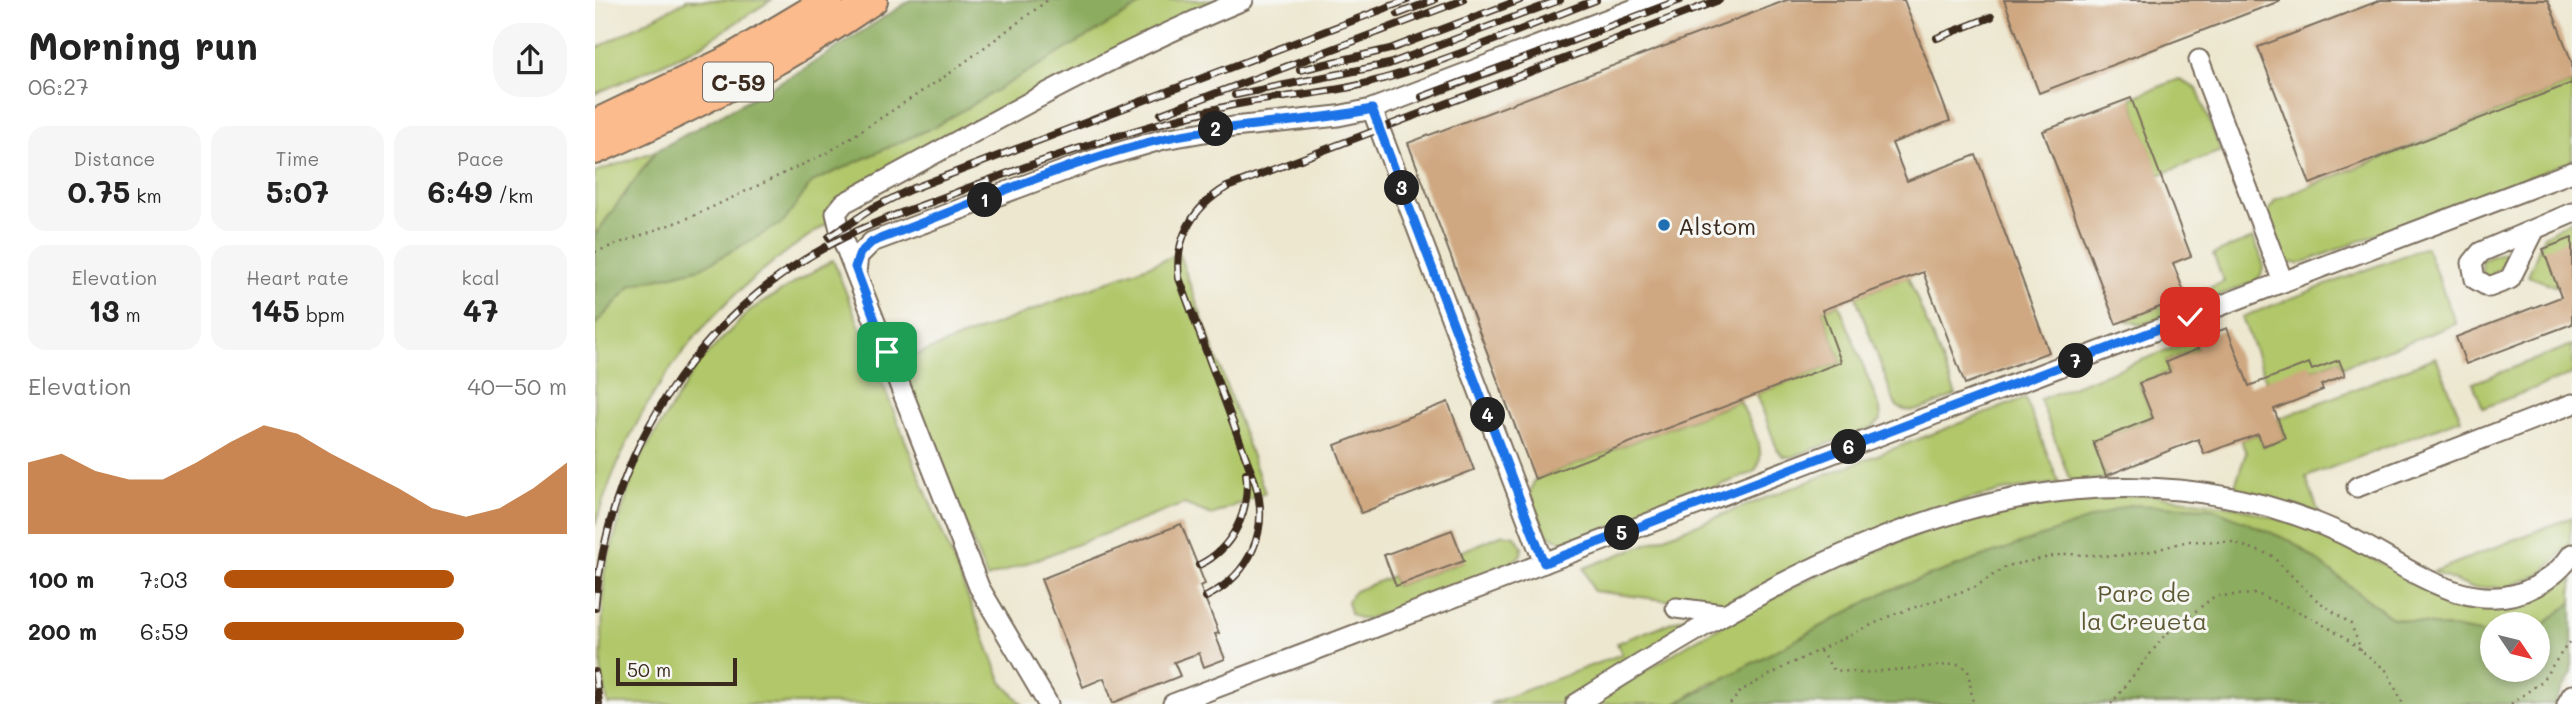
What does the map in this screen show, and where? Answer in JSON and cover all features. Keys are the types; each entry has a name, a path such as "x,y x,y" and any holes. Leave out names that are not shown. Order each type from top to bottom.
{"highway":[{"name":"C-59","path":"595,124 726,62 829,0"},
{"name":"C-59","path":"595,149 743,79 873,0"}],"street":[{"path":"1048,704 979,587 835,217 844,203 1170,30 1244,0"},
{"path":"856,273 858,256 872,242 1127,149 1197,132 1338,116 1372,109 1658,0"},
{"path":"2199,60 2283,282"},
{"path":"1372,109 1544,563"},
{"path":"1173,704 2572,172"},
{"path":"2535,229 2572,213"},
{"path":"2357,487 2572,404"},
{"path":"1576,704 1723,614 1825,562 1934,519 2021,496 2096,486 2181,490 2272,508 2337,531 2449,590 2477,598 2513,595 2529,590 2557,571 2572,554"},
{"path":"1676,608 1723,614"},
{"path":"2567,704 2572,695"}],"path":[{"path":"595,252 691,217 827,153 950,73 1048,0"},
{"path":"1730,704 1742,690 1892,615 1975,587 2007,566 2064,554 2117,556 2153,551 2188,541 2232,542 2271,555 2313,598 2351,624 2361,650"},
{"path":"2111,704 2165,635 2215,596 2257,594 2304,614 2361,650 2387,671 2403,704"},
{"path":"2511,704 2542,682 2572,638"},
{"path":"1820,651 1834,670 1860,673 1959,664 1968,670 1973,704"}],"green space":[{"path":"687,0 771,0 695,49 595,94 595,49"},
{"path":"911,0 1149,0 938,125 812,182 784,222 701,268 632,285 595,325 595,235 656,151 807,67"},
{"path":"1138,0 1224,0 830,206 826,215 827,224 747,284 713,317 682,353 631,434 611,478 595,526 595,295"},
{"path":"2179,79 2197,89 2221,151 2159,175 2131,98"},
{"path":"2572,83 2572,161 2299,264 2287,262 2282,257 2267,214 2275,200"},
{"path":"656,151 595,235 595,172"},
{"path":"2572,220 2572,238 2557,287 2528,276 2544,236"},
{"path":"2253,238 2263,262 2262,272 2254,282 2141,325 2125,320 2224,282 2213,254"},
{"path":"2426,247 2456,324 2342,367 2339,360 2312,370 2266,380 2242,317"},
{"path":"2512,249 2508,271 2494,280 2483,275 2482,260"},
{"path":"1179,254 1265,493 1212,515 1184,504 987,578 900,361"},
{"path":"833,260 1002,682 1022,704 608,704 601,669 604,573 635,467 697,365 750,310"},
{"path":"1908,277 1956,395 1924,408 1908,411 1895,404 1856,297"},
{"path":"1839,304 1880,409 1881,420 1871,428 1792,457 1783,456 1777,449 1757,394 1841,362 1822,310"},
{"path":"2194,340 2198,349 2166,361 2170,372 2139,383 2153,418 2093,442 2107,479 2070,481 2040,399"},
{"path":"2572,345 2572,374 2483,408 2473,383"},
{"path":"2436,357 2461,419 2306,477 2320,516 2233,491 2246,453 2241,440 2258,434 2263,446 2285,438 2278,419"},
{"path":"2025,398 2059,483 2003,491 1963,501 1821,556 1721,607 1593,591 1584,568"},
{"path":"1740,401 1760,448 1758,466 1752,473 1567,544 1542,532 1528,497 1535,479"},
{"path":"2151,495 2237,507 2302,526 2471,604 2572,567 2572,602 2550,621 2550,612 2480,612 2480,633 2392,618 2291,541 1711,682 1676,704 1593,704 1695,640 1810,578 1925,531 2044,499"},
{"name":"Parc de la Creueta","path":"2129,505 2212,508 2291,541 2392,618 2480,633 2480,682 2550,682 2550,619 2572,602 2572,673 2554,704 1676,704 1887,591"},
{"path":"2572,517 2569,546 2541,574 2507,587 2472,588 2433,572"},
{"path":"1503,534 1515,536 1522,547 1521,554 1512,564 1367,619 1360,619 1350,613 1347,601 1355,591 1392,576 1396,586 1463,562 1460,552"},
{"path":"1685,617 1692,623 1687,629 1560,704 1489,704 1622,654 1617,643"}],"building":[{"name":"Alstom","path":"1787,0 1904,0 1950,121 1892,143 1907,181 1976,155 2049,352 1965,384 1923,272 1822,310 1841,362 1535,479 1408,143"},
{"path":"2004,0 2280,0 2280,1 2039,93"},
{"path":"2381,0 2548,0 2572,63 2572,83 2310,184 2258,47"},
{"path":"2131,98 2191,256 2173,263 2186,297 2116,324 2043,131"},
{"path":"2572,238 2572,324 2466,364 2456,337 2561,297 2543,249"},
{"path":"2227,328 2249,386 2309,363 2312,370 2339,360 2345,375 2321,385 2323,390 2274,409 2285,438 2263,446 2258,434 2204,454 2198,439 2106,476 2093,442 2153,418 2139,383 2170,372 2166,362 2198,349 2194,340"},
{"path":"1448,402 1474,470 1361,513 1335,445"},
{"path":"1181,524 1205,584 1200,586 1219,633 1215,634 1225,659 1204,667 1199,653 1174,662 1180,676 1113,703 1104,678 1083,687 1041,579"},
{"path":"1452,530 1464,561 1396,586 1384,555"}],"railway":[{"path":"829,237 873,208 909,190 1407,0"},
{"path":"1398,14 1434,0"},
{"path":"1161,114 1463,0"},
{"path":"1300,70 1390,49 1520,0"},
{"path":"1235,95 1389,64 1560,0"},
{"path":"595,608 603,551 618,496 640,444 667,395 701,350 740,309 784,273 833,243 899,214 1093,144 1220,108 1346,88 1393,76 1596,0"},
{"path":"1422,97 1680,0"},
{"path":"1206,597 1235,576 1245,563 1253,549 1260,517 1255,482 1179,278 1178,264 1183,237 1188,225 1204,204 1227,187 1719,0"},
{"path":"1937,38 1991,17"},
{"path":"1199,565 1221,549 1237,527 1246,501 1246,473"},
{"path":"595,672 599,704"}],"place":[{"name":"Alstom","path":"1664,225"}],"route":[{"path":"887,352 855,267 860,253 872,242 1096,159 1164,139 1197,132 1338,116 1372,109 1544,563 2190,317"}]}
